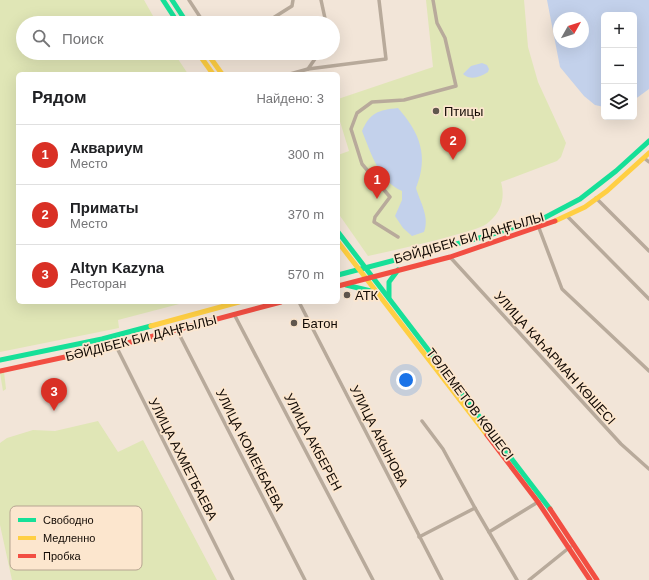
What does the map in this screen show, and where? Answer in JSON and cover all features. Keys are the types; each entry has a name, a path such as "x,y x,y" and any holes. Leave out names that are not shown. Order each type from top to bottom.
{"main road":[{"path":"163,0 173,16"},
{"path":"172,0 182,16"},
{"path":"203,60 212,72"},
{"path":"212,60 221,72"},
{"name":"БӘЙДІБЕК БИ ДАҢҒЫЛЫ","path":"340,274 483,237 544,218 580,199 616,171 649,141"},
{"name":"БӘЙДІБЕК БИ ДАҢҒЫЛЫ","path":"341,286 450,257 539,228 567,216 596,198 649,153"},
{"name":"ТӨЛЕМЕТОВ КӨШЕСІ","path":"340,235 541,496 574,543 597,580"},
{"name":"ТӨЛЕМЕТОВ КӨШЕСІ","path":"340,245 538,502 570,547 590,580"},
{"path":"389,298 389,282 399,270"},
{"path":"341,286 376,292"},
{"name":"БӘЙДІБЕК БИ ДАҢҒЫЛЫ","path":"0,360 102,339 232,304"},
{"name":"БӘЙДІБЕК БИ ДАҢҒЫЛЫ","path":"0,371 116,346 234,314 261,304"}],"street":[{"path":"189,0 199,16"},
{"path":"276,16 292,6 293,0"},
{"path":"321,0 324,16"},
{"path":"297,72 308,69 386,59 379,0"},
{"path":"398,238 374,222 375,217 390,197 362,164 351,129 357,113 372,102 404,100 456,86 445,38 437,23 433,0"},
{"path":"308,69 315,60"},
{"path":"644,158 649,162"},
{"path":"596,198 649,251"},
{"path":"567,216 649,299"},
{"path":"539,228 562,289 649,371"},
{"name":"УЛИЦА КАҺАРМАН КӨШЕСІ","path":"450,257 621,444 649,469"},
{"name":"УЛИЦА АКЫНОВА","path":"300,304 442,580"},
{"name":"УЛИЦА АКБЕРЕН","path":"234,314 373,580"},
{"name":"УЛИЦА КОМЕКБАЕВА","path":"177,330 305,580"},
{"name":"УЛИЦА АХМЕТБАЕВА","path":"116,346 233,580"},
{"path":"422,421 443,449 474,508 517,580"},
{"path":"489,532 538,502"},
{"path":"419,536 474,508"},
{"path":"529,580 570,547"}],"green space":[{"path":"0,0 144,0 153,16 16,16 16,60 179,60 187,72 16,72 16,304 179,304 118,320 119,328 0,352"},
{"path":"426,0 524,0 528,47 538,82 566,143 561,157 557,161 501,182 503,193 502,203 494,217 484,225 473,230 368,256 340,216 340,154 349,151 340,122 340,98 433,67"},
{"path":"4,372 6,389 3,391 0,373"},
{"path":"98,421 118,452 143,440 217,580 12,580 0,525 0,443 7,438 33,430 55,431"}],"water":[{"path":"547,0 649,0 649,89 637,98 637,12 601,12 601,106 595,105 584,96 560,67 556,48 589,48 589,12 553,12 553,31"},
{"path":"482,63 487,65 489,69 485,74 472,78 463,74 471,66"},
{"path":"398,108 406,117 417,136 422,155 422,166 416,188 424,210 426,226 424,232 412,236 403,228 395,216 402,200 402,191 387,180 377,166 362,131 372,116 380,111"}],"traffic: fast":[{"path":"163,0 173,16"},
{"path":"172,0 182,16"},
{"path":"340,274 483,237 544,218 580,199 616,171 649,141"},
{"path":"340,235 550,509"},
{"path":"389,297 389,282 398,270"},
{"path":"346,285 375,292"},
{"path":"0,360 102,339 151,326"}],"traffic: slow":[{"path":"203,60 212,72"},
{"path":"212,60 221,72"},
{"path":"555,221 585,207 607,191 649,153"},
{"path":"340,245 487,435"},
{"path":"151,326 232,304"}],"traffic: jam":[{"path":"340,285 450,257 555,221"},
{"path":"0,371 116,346 274,304"},
{"path":"487,435 538,502 590,580"},
{"path":"550,509 597,580"}],"place":[{"name":"Птицы","path":"436,111"},
{"name":"Приматы","path":"453,160"},
{"name":"Аквариум","path":"377,199"},
{"name":"АТК","path":"347,295"},
{"name":"Батон","path":"294,323"},
{"name":"Altyn Kazyna","path":"54,411"}]}
